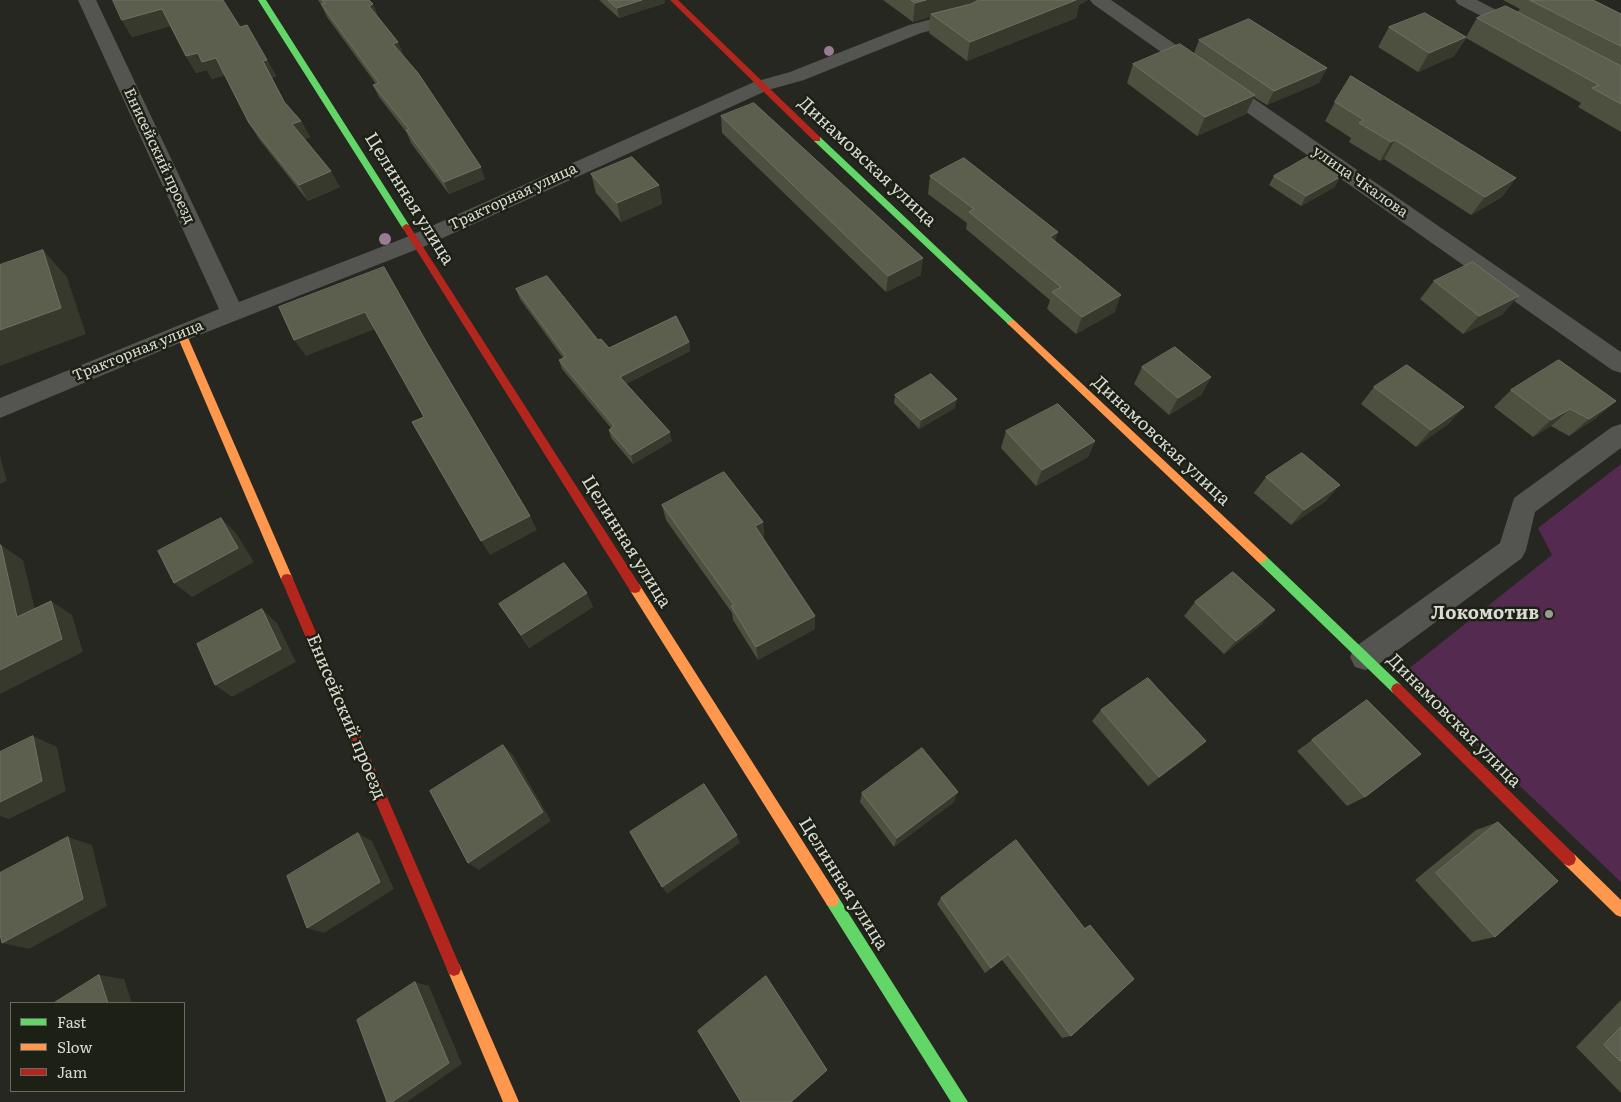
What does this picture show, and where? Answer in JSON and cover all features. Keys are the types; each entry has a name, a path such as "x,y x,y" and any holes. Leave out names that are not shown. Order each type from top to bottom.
{"street":[{"name":"Енисейский проезд","path":"87,0 232,312"},
{"name":"Целинная улица","path":"262,0 960,1102"},
{"name":"Динамовская улица","path":"674,0 761,86 1365,658 1621,910"},
{"name":"Тракторная улица","path":"0,408 232,312 415,242 761,86 797,76 915,29 961,17 999,0"},
{"name":"улица Чкалова","path":"1099,0 1621,364"},
{"path":"1464,0 1534,37"},
{"name":"Енисейский проезд","path":"181,333 511,1102"},
{"path":"1365,658 1512,550 1522,506 1621,434"}],"shaded area":[{"name":"Локомотив","path":"1621,464 1621,882 1402,674 1552,555 1538,528"}],"building":[{"path":"113,0 223,0 240,27 247,25 267,60 263,61 284,102 301,121 292,124 331,171 299,185 249,123 216,58 202,62 198,53 186,56 162,9 122,20"},
{"path":"322,0 369,0 373,4 369,6 398,42 393,44 418,73 481,167 444,182 406,130 409,129 373,85 379,83 321,4 325,3"},
{"path":"608,0 642,0 617,8"},
{"path":"911,0 926,0 915,3"},
{"path":"979,0 1076,0 970,42 931,14 971,4"},
{"path":"1530,0 1593,0 1621,14 1621,46"},
{"path":"1506,6 1621,66 1621,104 1592,88 1599,85 1477,18"},
{"path":"1425,13 1466,37 1429,53 1389,27"},
{"path":"1249,19 1327,68 1274,91 1199,40"},
{"path":"1180,44 1255,95 1205,117 1133,64"},
{"path":"1351,76 1516,178 1485,197 1395,140 1391,142 1359,123 1364,120 1335,102"},
{"path":"754,103 923,258 888,276 721,116"},
{"path":"1311,155 1340,177 1306,196 1274,176"},
{"path":"632,157 659,185 617,203 591,174"},
{"path":"964,158 1058,232 1050,237 1121,295 1082,317 1052,292 1061,287 969,212 974,209 930,176"},
{"path":"43,250 61,308 0,330 0,265"},
{"path":"1473,262 1519,296 1479,316 1434,281"},
{"path":"384,267 530,516 481,541 412,422 424,417 365,312 294,340 279,307"},
{"path":"547,276 598,340 601,339 609,348 676,316 689,342 620,377 670,432 631,455 609,430 614,426 559,360 566,357 516,289"},
{"path":"1175,347 1211,377 1178,398 1142,367"},
{"path":"1559,360 1616,401 1589,419 1570,409 1551,420 1511,390"},
{"path":"1407,365 1464,407 1431,430 1374,387"},
{"path":"931,374 957,399 921,420 895,395"},
{"path":"1058,404 1095,441 1042,470 1006,431"},
{"path":"1302,453 1340,485 1304,510 1266,477"},
{"path":"724,472 763,522 755,526 815,616 756,647 731,606 734,605 662,505"},
{"path":"221,518 238,548 174,583 158,551"},
{"path":"0,545 17,617 51,601 62,639 0,670"},
{"path":"564,563 587,593 521,635 499,604"},
{"path":"1233,572 1275,610 1236,641 1195,602"},
{"path":"262,609 281,649 215,685 197,644"},
{"path":"1148,678 1206,741 1159,777 1101,710"},
{"path":"1367,700 1421,754 1365,797 1312,740"},
{"path":"33,736 42,781 0,802 0,752"},
{"path":"503,745 543,812 468,863 430,791"},
{"path":"922,748 958,792 897,838 862,793"},
{"path":"704,784 737,835 662,887 630,832"},
{"path":"1498,822 1558,881 1495,937 1436,873"},
{"path":"358,833 380,882 307,928 287,876"},
{"path":"68,837 83,899 2,943 0,934 0,873"},
{"path":"1016,840 1085,929 1090,925 1134,979 1071,1036 1008,954 991,968 941,898"},
{"path":"99,975 108,1002 56,1002"},
{"path":"766,976 827,1070 791,1102 741,1102 698,1031"},
{"path":"415,982 449,1063 392,1102 387,1102 357,1020"},
{"path":"1621,1027 1621,1062 1604,1045"}],"traffic: fast":[{"path":"262,0 406,227"},
{"path":"817,139 1012,323"},
{"path":"1261,558 1397,689"},
{"path":"832,900 960,1102"}],"traffic: slow":[{"path":"1012,323 1261,558"},
{"path":"181,333 287,579"},
{"path":"635,588 832,900"},
{"path":"1569,859 1621,910"},
{"path":"454,969 511,1102"}],"traffic: jam":[{"path":"674,0 817,139"},
{"path":"406,227 635,588"},
{"path":"287,579 454,969"},
{"path":"1397,689 1569,859"}],"place":[{"name":"Локомотив","path":"1549,614"}]}
